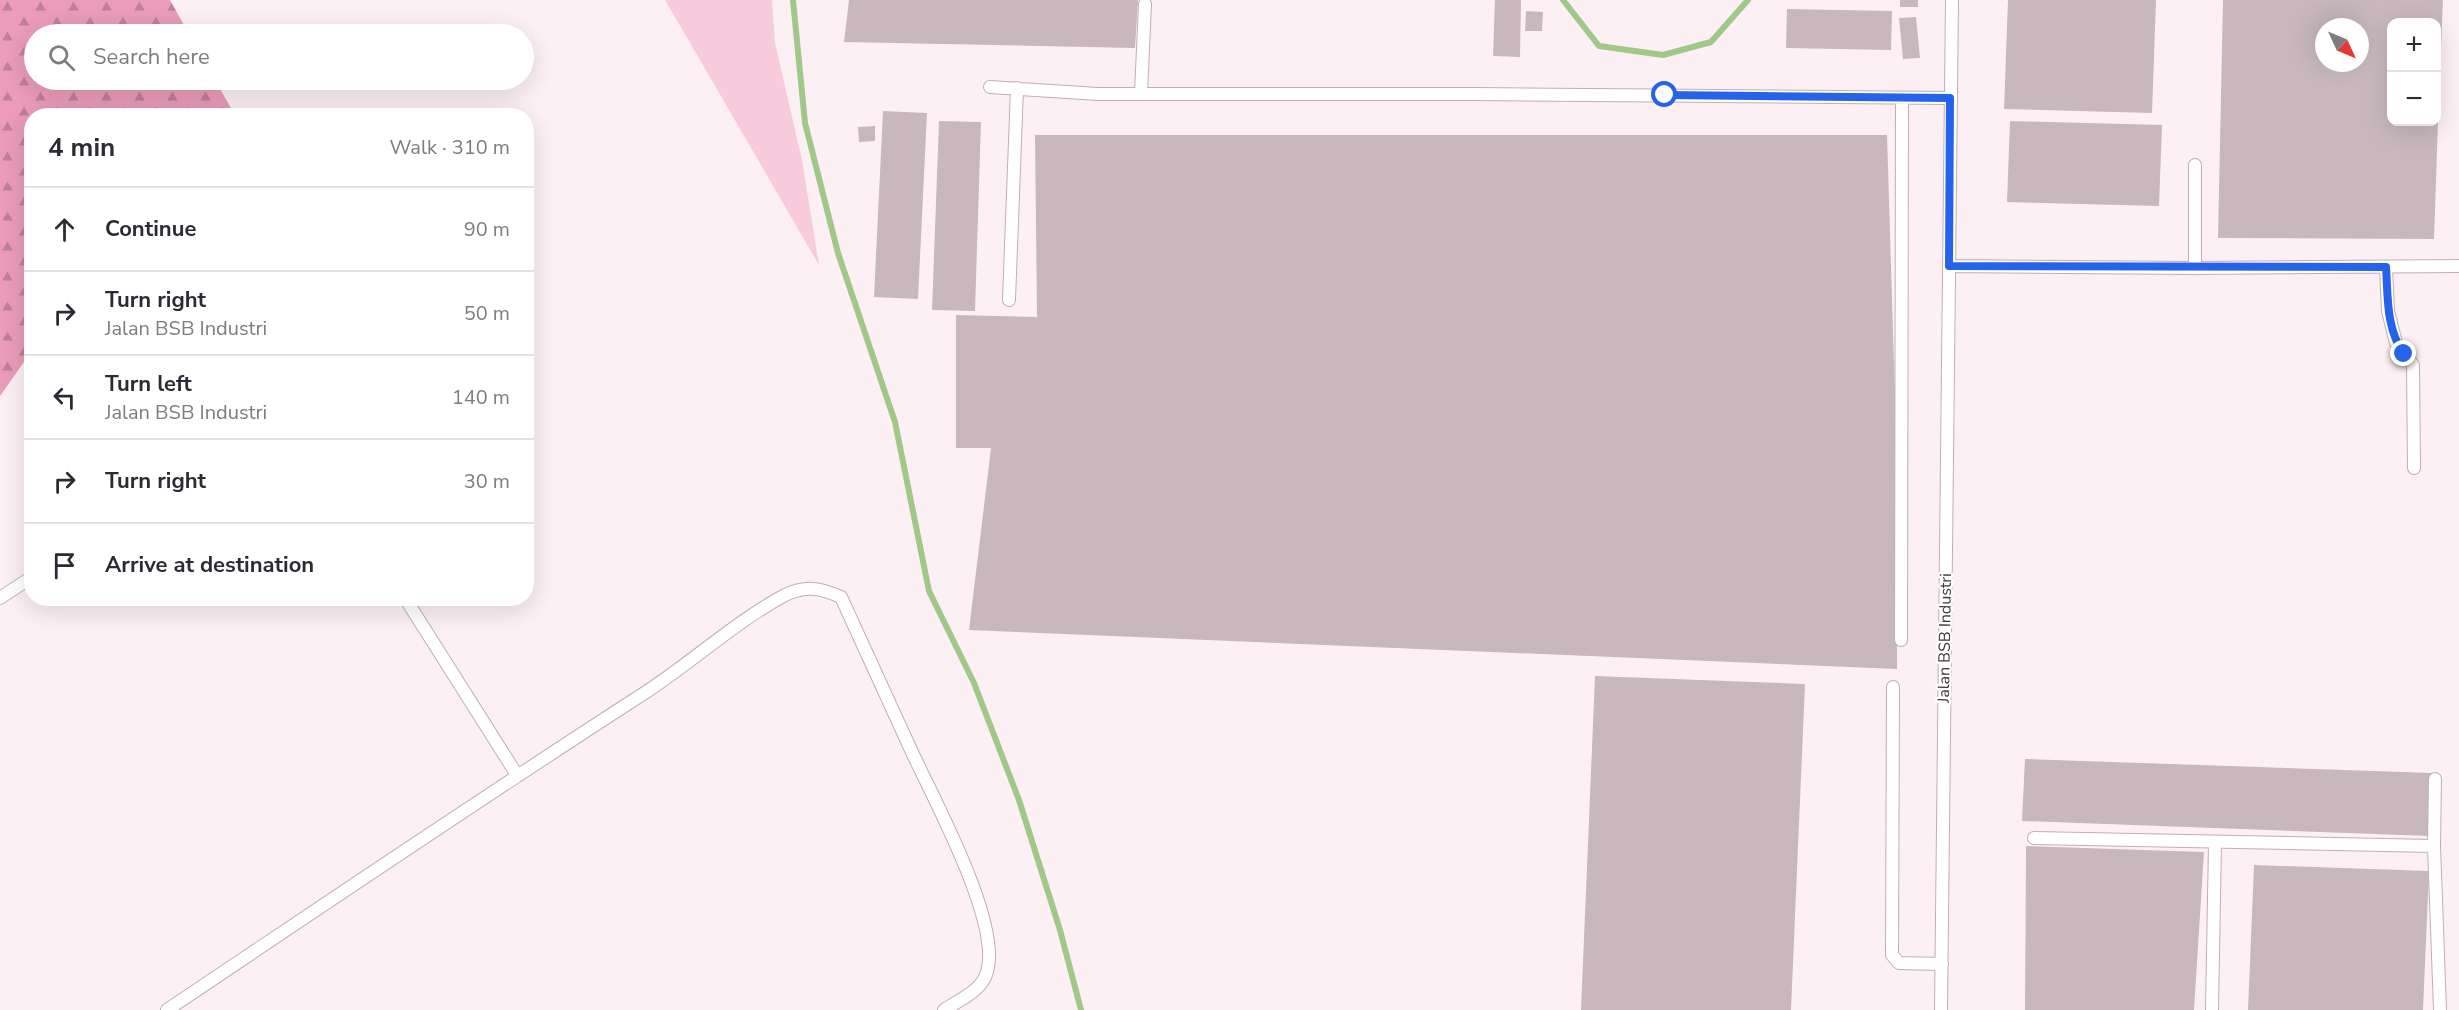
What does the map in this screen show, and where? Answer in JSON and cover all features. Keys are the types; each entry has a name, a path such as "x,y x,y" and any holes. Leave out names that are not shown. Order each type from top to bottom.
{"lane":[{"name":"Jalan BSB Industri","path":"1941,1010 1952,0"},
{"path":"1141,93 1145,4"},
{"path":"990,87 1098,94 1950,98"},
{"path":"1008,300 1017,88"},
{"path":"1900,640 1902,98"},
{"path":"2195,165 2195,268"},
{"path":"1949,266 2195,268 2459,266"},
{"path":"2386,267 2388,311 2396,343 2413,365 2414,468"},
{"path":"0,598 24,583"},
{"path":"167,1010 517,775 651,689 785,595 806,587 824,590 840,597 965,867 984,924 989,954 988,971 981,985 944,1010"},
{"path":"410,606 517,775"},
{"path":"1893,687 1892,955 1899,963 1942,964"},
{"path":"2435,779 2434,846 2440,1010"},
{"path":"2034,838 2434,846"},
{"path":"2212,1010 2214,842"}],"shaded area":[{"path":"665,0 772,0 775,43 802,160 819,265"}],"green space":[{"path":"0,0 170,0 183,24 24,24 24,90 221,90 231,108 24,108 24,362 0,396"}],"building":[{"path":"849,0 1138,0 1135,48 844,42"},
{"path":"1495,0 1521,0 1520,57 1493,56"},
{"path":"1900,0 1918,0 1918,7 1900,7"},
{"path":"2008,0 2156,0 2152,113 2004,109"},
{"path":"2223,0 2443,0 2441,48 2441,18 2387,18 2387,126 2438,126 2434,239 2218,238"},
{"path":"1787,9 1892,11 1891,50 1786,48"},
{"path":"1526,11 1543,12 1542,31 1525,31"},
{"path":"1916,17 1920,58 1903,59 1899,18"},
{"path":"883,111 927,113 918,299 874,297"},
{"path":"939,121 981,122 975,311 932,310"},
{"path":"2010,121 2162,125 2159,206 2007,202"},
{"path":"875,126 875,141 859,142 858,127"},
{"path":"1035,135 1887,135 1898,494 1897,669 969,630 991,448 956,448 956,315 1037,317"},
{"path":"1595,676 1805,684 1791,1010 1581,1010"},
{"path":"2025,759 2432,773 2430,836 2022,821"},
{"path":"2026,846 2204,852 2194,1010 2025,1010"},
{"path":"2254,865 2429,871 2423,1010 2248,1010"}],"waterway":[{"path":"793,0 805,123 838,253 895,422 929,591 974,683 1019,800 1060,930 1081,1010"},
{"path":"1563,0 1599,46 1663,55 1711,42 1748,0"}],"route":[{"path":"1665,95 1950,98 1949,266 2386,267 2388,311 2396,343 2404,354"}]}
